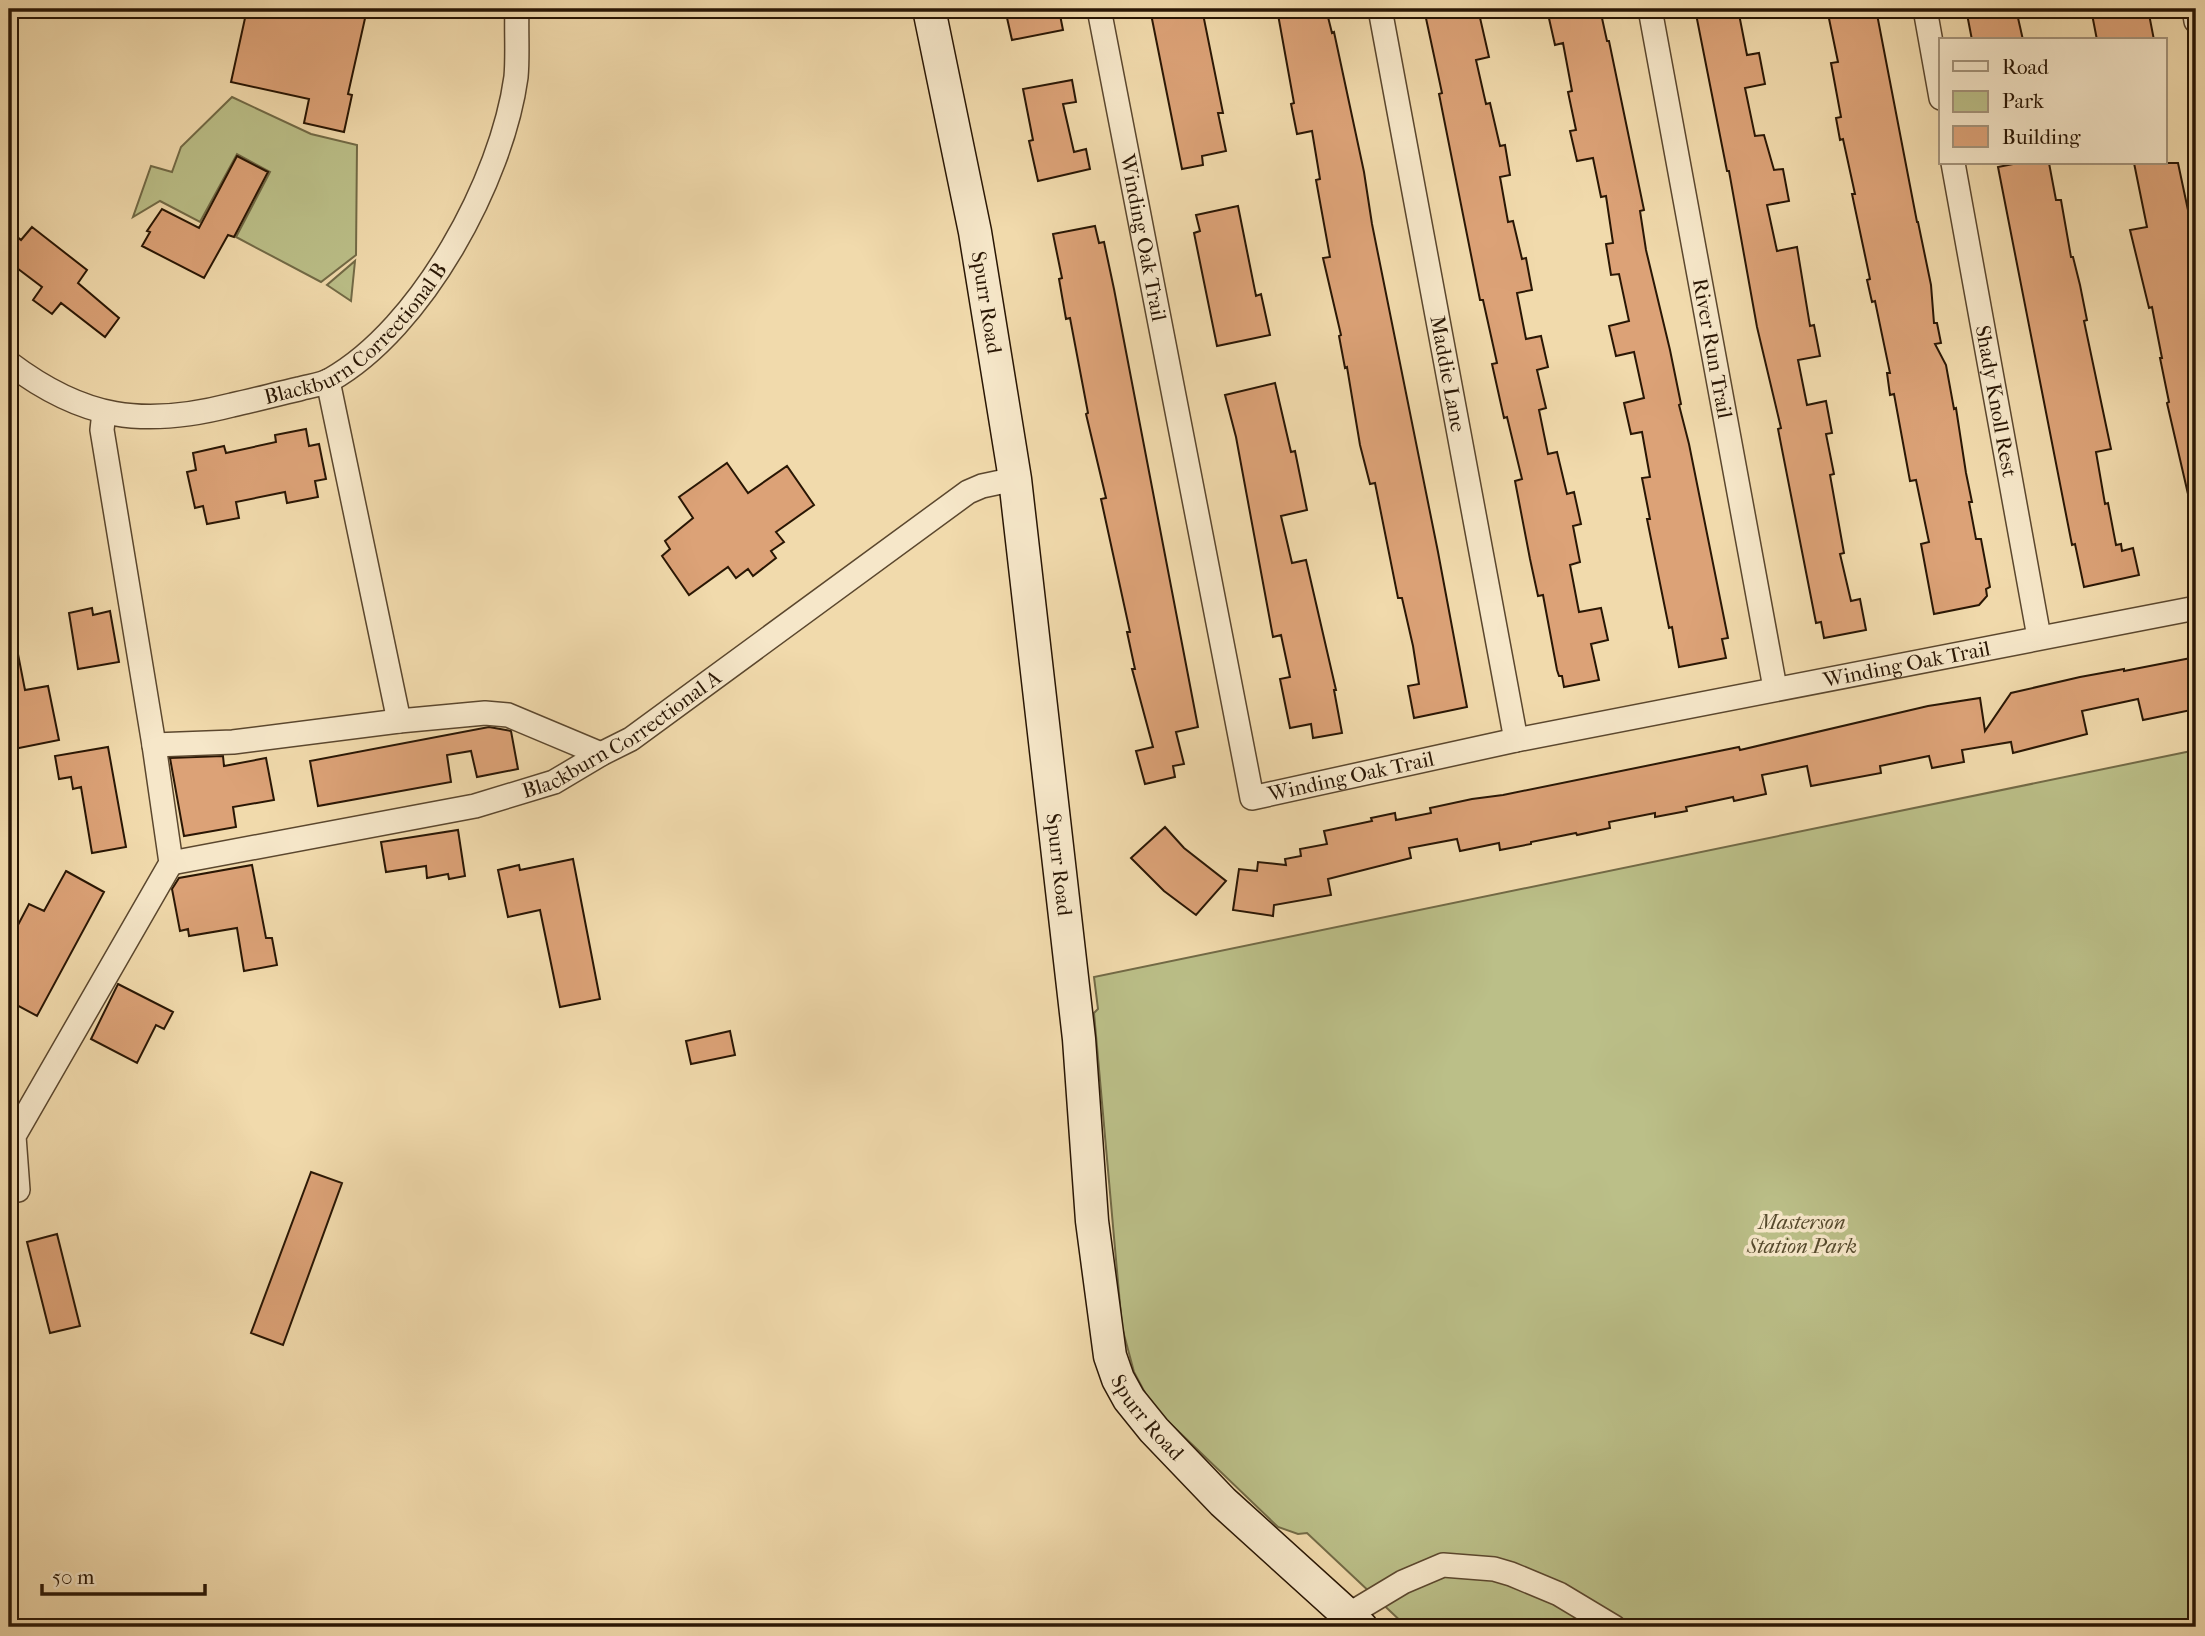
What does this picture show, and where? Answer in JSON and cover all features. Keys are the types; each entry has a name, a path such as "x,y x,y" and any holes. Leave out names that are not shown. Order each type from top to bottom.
{"street":[{"name":"Blackburn Correctional B","path":"9,363 32,381 70,401 104,412 160,418 193,415 328,382 369,351 405,314 437,272 486,183 505,129 516,77 517,9"},
{"name":"Spurr Road","path":"929,9 975,232 1015,479 1079,1039 1093,1221 1110,1356 1129,1399 1154,1430 1223,1502 1355,1622"},
{"name":"Winding Oak Trail","path":"1099,9 1252,799 1516,740 2196,608"},
{"name":"Maddie Lane","path":"1380,9 1516,740"},
{"name":"River Run Trail","path":"1650,9 1775,688"},
{"path":"1924,9 1939,88"},
{"path":"2194,9 2196,21"},
{"name":"Shady Knoll Rest","path":"1953,164 2039,637"},
{"path":"328,382 399,720"},
{"path":"18,1190 14,1136 171,863 102,430 104,412"},
{"name":"Blackburn Correctional A","path":"171,863 475,806 554,782 631,739 968,492 1015,479"},
{"path":"154,745 233,742 399,720 485,713 508,715 601,754"},
{"path":"1355,1622 1358,1609 1403,1581 1443,1566 1494,1569 1511,1574 1559,1594 1614,1627"}],"green space":[{"path":"232,97 311,134 357,145 356,255 321,282 236,237 270,172 237,154 200,222 160,201 133,217 151,166 172,172 181,147"},
{"path":"355,261 351,301 327,285"},
{"name":"Masterson Station Park","path":"2196,750 2196,1627 1407,1627 1307,1533 1298,1534 1278,1527 1152,1406 1134,1372 1122,1327 1094,1013 1098,1009 1094,977"}],"building":[{"path":"247,9 357,9 356,12 366,14 348,94 352,95 344,132 304,123 309,99 231,82"},
{"path":"1005,9 1042,9 1043,13 1059,10 1063,30 1012,40"},
{"path":"1150,9 1202,9 1223,113 1218,113 1226,151 1202,156 1203,165 1182,169"},
{"path":"1277,9 1326,9 1332,33 1334,32 1364,172 1467,707 1414,718 1408,686 1419,684 1413,646 1402,598 1398,598 1375,483 1370,484 1360,445 1339,336 1341,335 1323,258 1330,257 1316,180 1320,179 1312,131 1297,134"},
{"path":"1424,9 1478,9 1489,57 1476,60 1486,104 1490,103 1500,146 1505,145 1510,175 1500,177 1508,222 1513,221 1522,259 1526,258 1532,290 1517,293 1526,339 1541,336 1548,367 1537,370 1546,408 1539,410 1548,454 1557,452 1567,494 1574,492 1581,524 1573,526 1580,562 1570,565 1579,612 1601,608 1608,640 1591,644 1599,680 1564,687 1562,676 1559,676 1557,670 1543,595 1538,596 1530,559 1515,481 1522,479 1492,364 1497,363 1483,300 1480,300"},
{"path":"1573,9 1600,9 1609,41 1644,210 1640,211 1646,250 1670,350 1728,638 1722,639 1726,658 1679,667 1672,627 1669,628 1647,519 1650,519 1642,478 1650,477 1642,432 1631,434 1624,403 1644,398 1634,352 1616,356 1609,326 1629,321 1619,274 1611,275 1606,244 1613,243 1606,196 1601,197 1593,158 1577,161 1570,131 1576,130 1568,92 1572,91 1563,43 1555,45 1548,14"},
{"path":"1695,9 1738,9 1747,55 1759,53 1765,84 1745,88 1755,136 1764,135 1774,170 1783,169 1789,201 1767,205 1777,251 1797,247 1810,326 1814,325 1820,356 1798,360 1807,405 1826,401 1832,433 1826,434 1834,474 1830,475 1844,553 1840,554 1851,601 1860,599 1866,630 1824,638 1821,622 1816,623 1778,429 1781,428 1757,327 1729,171"},
{"path":"1827,9 1876,9 1931,285 1934,323 1937,323 1941,343 1935,344 1946,365 1954,409 1956,408 1976,539 1981,539 1990,587 1986,589 1987,596 1979,605 1934,614 1921,544 1929,542 1916,480 1910,481 1894,394 1890,395 1887,373 1890,373 1875,301 1872,302 1867,280 1870,279 1852,194 1855,194 1836,118 1841,117 1831,63 1838,62"},
{"path":"1975,9 2016,9 2023,38 1972,38 1967,14 1976,13"},
{"path":"2091,9 2148,9 2154,38 2097,38"},
{"path":"1072,80 1076,102 1063,104 1074,152 1086,149 1090,169 1038,181 1029,141 1033,140 1023,89"},
{"path":"237,156 268,172 234,237 228,235 204,278 142,246 150,232 147,231 162,209 199,228"},
{"path":"2178,163 2196,259 2196,494 2188,494 2167,403 2169,402 2152,307 2149,308 2130,230 2147,227 2134,164"},
{"path":"2013,164 2049,164 2056,200 2061,200 2071,257 2080,285 2087,320 2084,321 2111,449 2096,452 2105,504 2108,503 2116,545 2121,544 2122,551 2133,548 2139,575 2084,587 2075,544 2072,545 1998,167"},
{"path":"1238,206 1256,296 1261,294 1270,335 1217,346 1194,233 1200,231 1196,215"},
{"path":"1095,226 1099,243 1104,242 1114,289 1198,727 1176,732 1184,764 1173,766 1175,777 1145,784 1136,751 1153,747 1132,669 1135,669 1127,632 1130,632 1101,499 1106,498 1086,414 1088,413 1070,318 1066,319 1059,279 1062,278 1053,234"},
{"path":"32,227 87,270 78,283 119,318 105,337 61,303 52,314 33,300 42,287 9,262 9,230 21,240"},
{"path":"1275,383 1291,452 1295,451 1307,510 1281,516 1292,563 1306,560 1336,690 1342,733 1313,738 1311,724 1290,728 1280,679 1290,677 1281,635 1273,637 1236,437 1225,395"},
{"path":"306,429 309,446 319,444 326,479 315,481 318,497 287,503 285,492 236,502 239,518 207,524 203,506 195,508 187,472 196,470 193,453 224,446 226,453 276,442 275,435"},
{"path":"727,463 748,493 787,466 814,505 776,532 784,542 771,551 776,558 753,576 748,569 736,578 728,567 689,595 662,556 670,549 665,541 693,518 679,497"},
{"path":"92,608 93,615 110,611 119,662 78,669 69,613"},
{"path":"9,649 17,649 25,690 48,686 59,740 9,750"},
{"path":"2196,657 2196,709 2143,720 2138,699 2082,711 2087,734 2013,753 2011,742 1962,750 1964,762 1932,768 1929,756 1880,766 1881,773 1811,786 1807,766 1762,775 1766,794 1734,801 1733,797 1686,807 1687,811 1655,817 1655,813 1609,822 1610,828 1577,835 1576,833 1500,850 1499,843 1460,851 1457,839 1409,848 1411,858 1328,879 1331,895 1274,905 1273,916 1233,910 1239,869 1257,871 1258,862 1286,865 1285,859 1301,856 1300,849 1327,844 1324,831 1372,821 1371,818 1395,813 1396,820 1431,813 1430,808 1472,799 1739,747 1740,750 1928,706 1980,698 1985,731 2011,693 2080,677"},
{"path":"489,727 511,731 518,769 477,777 471,751 447,755 451,782 318,806 310,761"},
{"path":"108,747 126,847 92,853 81,787 73,789 71,777 59,779 55,756"},
{"path":"223,756 224,766 266,758 274,800 233,807 236,827 184,836 170,758"},
{"path":"1165,827 1184,848 1226,881 1196,915 1164,891 1131,858"},
{"path":"458,830 465,876 449,879 448,874 427,878 426,866 386,872 381,842"},
{"path":"573,859 600,999 560,1007 540,910 508,917 498,870 519,865 520,870"},
{"path":"252,865 266,938 272,938 277,965 244,971 237,928 189,936 188,929 180,931 172,889 179,878"},
{"path":"66,871 104,892 37,1016 9,1001 9,942 29,904 44,911"},
{"path":"118,984 173,1012 164,1029 156,1025 137,1063 91,1039"},
{"path":"730,1031 735,1055 691,1064 686,1041"},
{"path":"311,1172 342,1183 283,1345 251,1333"},
{"path":"57,1234 80,1326 50,1333 27,1242"}]}
